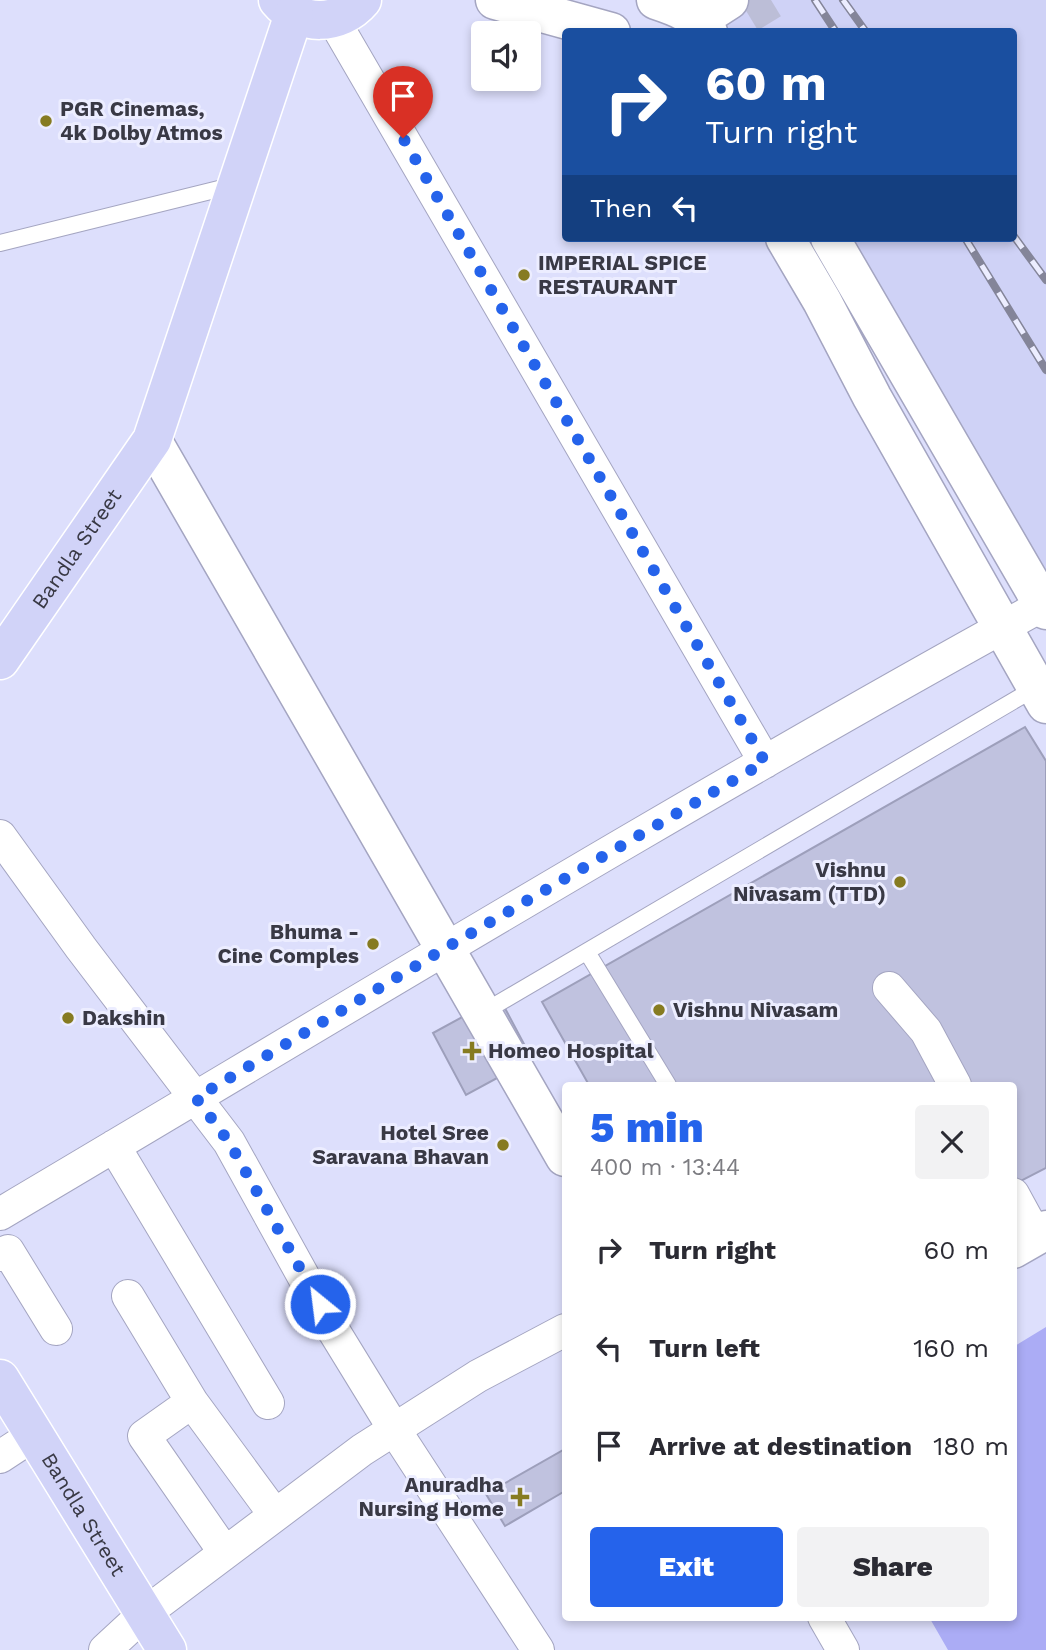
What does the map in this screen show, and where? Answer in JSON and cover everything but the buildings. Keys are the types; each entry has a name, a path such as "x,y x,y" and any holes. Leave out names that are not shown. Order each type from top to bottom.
{"main road":[{"path":"286,7 306,19 348,9"},
{"name":"Bandla Street","path":"0,660 152,440 237,185 286,7"},
{"name":"Bandla Street","path":"0,1379 167,1650"}],"street":[{"path":"495,0 596,28"},
{"path":"656,0 685,11 721,19"},
{"path":"348,9 765,762"},
{"path":"787,242 1041,696"},
{"path":"0,1214 444,949 765,762 1004,626 1044,608 832,242"},
{"path":"152,440 562,1152"},
{"path":"0,836 229,1142 332,1328 394,1429 538,1650"},
{"path":"889,988 926,1031 953,1082"},
{"path":"114,1146 268,1403"},
{"path":"1017,1203 1032,1238"},
{"path":"0,1255 8,1251 56,1329"},
{"path":"128,1296 192,1402 275,1515"},
{"path":"105,1650 144,1614 394,1429 478,1376 562,1332"},
{"path":"192,1402 144,1436 225,1553"},
{"path":"0,1457 34,1434"},
{"path":"826,1621 843,1650"}],"lane":[{"path":"0,243 237,185"},
{"path":"482,1013 587,951 1041,696"},
{"path":"587,951 666,1082"}],"shaded area":[{"path":"695,0 1046,0 1046,595 837,242 1017,242 1017,28 712,28"}],"water":[{"path":"1046,1327 1046,1650 948,1650 931,1621 1017,1621 1017,1345"}],"tunnel":[{"path":"748,14 771,0"}],"railway":[{"path":"815,0 833,28"},
{"path":"843,0 863,28"},
{"path":"1017,240 1046,280"},
{"path":"967,242 1046,370"}],"place":[{"name":"PGR Cinemas, 4k Dolby Atmos","path":"46,121"},
{"name":"IMPERIAL SPICE RESTAURANT","path":"524,275"},
{"name":"Vishnu Nivasam (TTD)","path":"900,882"},
{"name":"Bhuma - Cine Comples","path":"373,944"},
{"name":"Vishnu Nivasam","path":"659,1010"},
{"name":"Dakshin","path":"68,1018"},
{"name":"Homeo Hospital","path":"472,1051"},
{"name":"Hotel Sree Saravana Bhavan","path":"503,1145"},
{"name":"Anuradha Nursing Home","path":"520,1497"}],"route":[{"path":"320,1304 229,1142 196,1098 444,949 765,762 403,138"}]}
